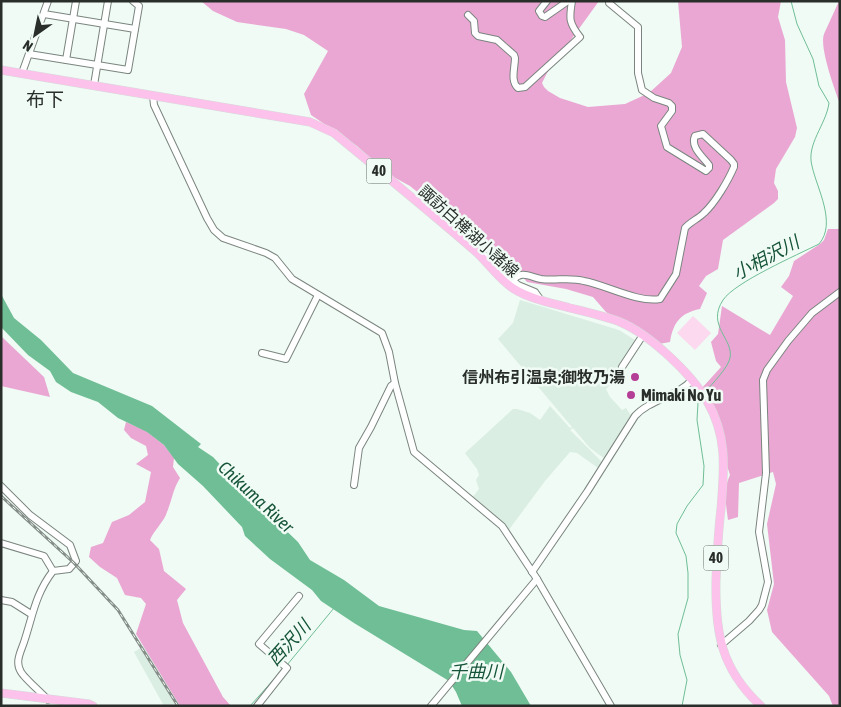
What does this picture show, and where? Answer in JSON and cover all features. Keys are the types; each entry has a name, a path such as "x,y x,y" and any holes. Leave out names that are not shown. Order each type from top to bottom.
{"main road":[{"name":"諏訪白樺湖小諸線","path":"1,70 310,122 321,126 334,133 477,252 513,289 540,299 619,322 643,335 658,347 692,380 707,401 719,428 725,468 717,544 716,618 726,660 737,680 761,706"},
{"path":"1,692 93,706"}],"street":[{"path":"22,73 48,1"},
{"path":"66,60 76,1"},
{"path":"94,85 108,1"},
{"path":"29,54 128,70 139,6 133,1"},
{"path":"547,1 539,11 542,16 546,17 570,1"},
{"path":"468,15 474,21 475,33 478,36 497,40 514,55 516,58 513,80 518,88 524,87 580,37 571,25 569,15 570,1"},
{"path":"513,280 519,274 543,279 582,280 628,295 655,300 660,299 676,274 685,228 710,207 734,167 731,160 703,134 695,136 693,140 694,146 709,165 706,171 668,147 660,126 672,111 672,106 669,103 654,98 643,90 638,73 638,27 609,1"},
{"path":"44,14 135,29"},
{"path":"153,96 154,105 214,230 222,238 266,252 274,258 292,280 382,334 389,352 395,383 414,452 497,521 537,579 611,706"},
{"path":"477,252 482,252 518,285 535,292 540,299"},
{"path":"721,645 759,610 768,582 759,532 766,473 763,380 767,370 788,341 812,313 840,292"},
{"path":"262,353 286,359 318,295"},
{"path":"622,367 643,335"},
{"path":"532,572 587,492 635,416 641,409 662,399 692,380"},
{"path":"354,485 359,448 391,386 395,383"},
{"path":"1,486 30,515 70,545 76,561 69,569 53,571 43,586 31,614 18,661 21,673 48,700"},
{"path":"1,543 44,556 53,571"},
{"path":"431,706 537,579"},
{"path":"257,706 287,668 259,644 299,596"},
{"path":"1,600 12,602 31,614"}],"shaded area":[{"path":"201,1 599,1 547,73 542,83 548,91 560,98 588,107 625,104 649,93 671,73 682,47 678,1 781,1 778,17 785,40 786,82 797,128 795,137 776,169 774,183 778,191 778,199 723,240 718,269 706,276 699,286 707,293 700,309 683,316 673,329 670,342 659,344 606,312 593,297 566,289 527,282 507,259 463,233 410,186 388,174 357,146 311,115 304,94 328,51 304,35 286,29 237,22 213,11"},
{"path":"839,1 840,104 828,69 823,40"},
{"path":"828,229 840,229 840,706 833,706 829,696 772,632 767,610 774,584 767,524 776,484 773,472 739,483 738,517 728,520 726,491 730,475 702,388 721,367 716,361 711,342 718,334 722,306 770,335 793,296 781,287 789,276 794,261 820,244 824,240"},
{"path":"520,300 619,330 643,345 640,345 621,376 606,389 610,397 622,410 626,408 630,414 634,413 605,459 590,448 573,428 570,430 602,462 598,468 577,453 570,452 545,481 508,531 472,498 479,489 476,480 479,475 477,469 465,453 513,409 530,413 540,420 550,406 570,428 572,427 498,339 513,323"},
{"path":"693,316 711,333 695,350 677,333"},
{"path":"1,336 44,377 50,397 1,386"},
{"path":"126,422 146,431 164,445 174,458 173,467 180,478 166,516 150,540 159,549 164,571 186,589 177,600 183,623 223,697 231,706 180,706 136,634 146,604 141,598 125,595 117,578 89,557 91,547 103,543 112,522 129,515 145,502 151,472 136,464 148,455 146,446 131,438 124,430"},
{"path":"144,646 180,706 164,706 134,652"}],"water":[{"name":"千曲川","path":"1,294 14,318 41,340 73,373 152,406 201,444 198,447 213,457 298,542 310,560 344,580 379,606 464,630 477,631 511,672 531,706 462,706 449,681 321,601 312,590 270,559 245,536 242,527 203,486 178,464 164,445 147,432 118,418 98,402 71,392 56,382 50,371 28,355 1,327"}],"waterway":[{"name":"小相沢川","path":"705,392 723,371 730,358 730,351 717,317 723,300 740,285 753,277 819,244 824,236 826,216 811,158 814,142 829,103 819,86 813,59 797,24 791,1"},
{"name":"小相沢川","path":"682,706 687,680 680,655 678,634 688,598 688,573 686,556 676,533 677,524 687,506 703,485 704,466 697,420 698,403 701,397"},
{"name":"西沢川","path":"287,665 334,608"},
{"name":"西沢川","path":"250,706 276,677"}],"railway":[{"path":"1,496 74,563 118,610 178,706"}],"place":[{"name":"信州布引温泉;御牧乃湯","path":"635,377"},
{"name":"Mimaki No Yu","path":"631,395"}],"district":[{"name":"布下","path":"45,99"}],"water label":[{"name":"Chikuma River","path":"256,497"}]}
